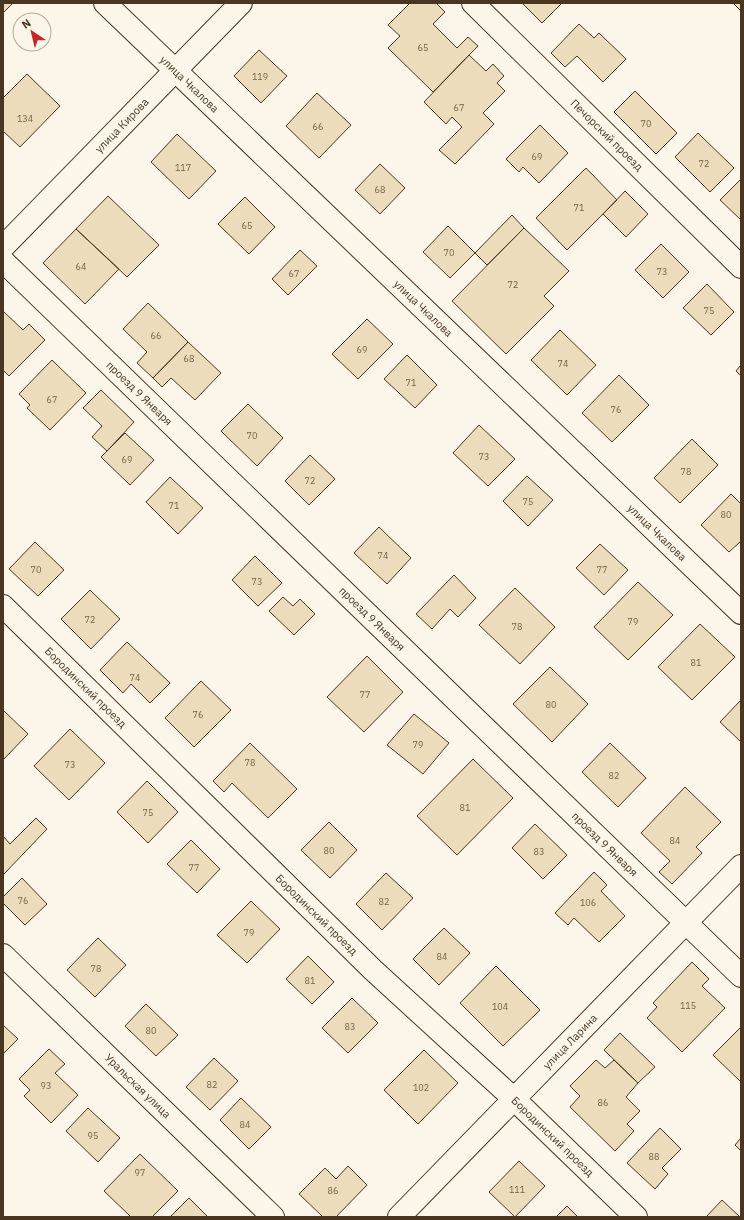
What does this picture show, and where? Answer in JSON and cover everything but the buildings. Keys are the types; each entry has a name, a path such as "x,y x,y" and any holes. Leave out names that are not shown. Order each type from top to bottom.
{"street":[{"name":"улица Чкалова","path":"105,3 741,613"},
{"name":"улица Кирова","path":"3,247 241,3"},
{"name":"Печорский проезд","path":"473,3 741,267"},
{"name":"проезд 9 Января","path":"3,261 687,922 741,976"},
{"name":"Бородинский проезд","path":"3,606 373,970 514,1099 636,1217"},
{"name":"улица Ларина","path":"399,1217 741,866"},
{"name":"Уральская улица","path":"3,955 273,1217"}]}
